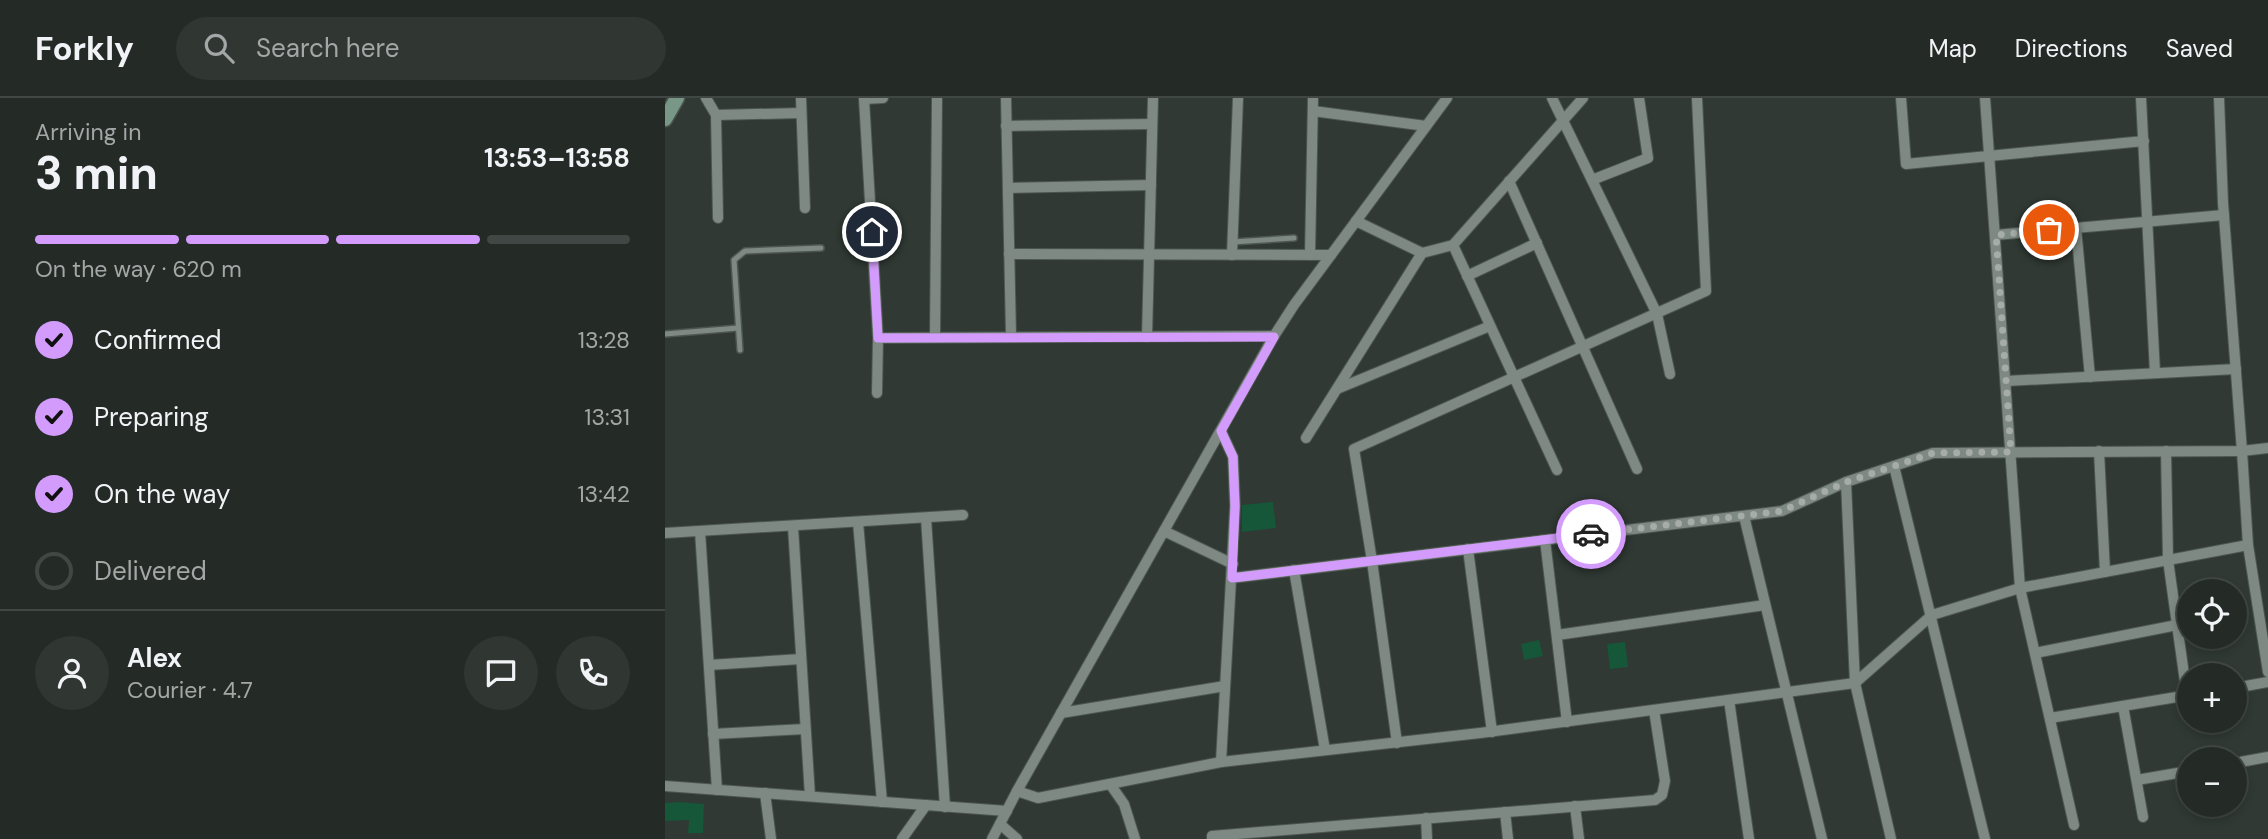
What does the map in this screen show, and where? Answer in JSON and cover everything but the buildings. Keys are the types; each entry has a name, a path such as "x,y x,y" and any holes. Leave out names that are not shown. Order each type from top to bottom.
{"street":[{"path":"665,119 677,98"},
{"path":"706,98 716,115 718,218"},
{"path":"801,98 806,208"},
{"path":"877,393 878,338 864,99 883,98"},
{"path":"935,337 937,98"},
{"path":"1006,98 1011,336"},
{"path":"1147,337 1153,98"},
{"path":"1232,256 1238,98"},
{"path":"1310,255 1313,98"},
{"path":"992,839 1274,337 1294,305 1447,98"},
{"path":"1552,98 1657,314 1670,374"},
{"path":"1356,221 1422,253 1453,245 1583,98"},
{"path":"1592,180 1648,158 1639,98"},
{"path":"1397,743 1354,449 1706,291 1697,98"},
{"path":"1901,98 1906,164 2144,141"},
{"path":"1985,98 2020,588 2074,825"},
{"path":"2141,98 2155,373"},
{"path":"2219,98 2224,215 2248,545 2268,672"},
{"path":"1313,111 1426,126"},
{"path":"716,115 801,113"},
{"path":"1006,126 1152,124"},
{"path":"1510,181 1637,469"},
{"path":"1008,188 1151,186"},
{"path":"1996,235 2224,215"},
{"path":"2076,228 2090,377"},
{"path":"1467,275 1537,243"},
{"path":"1453,245 1557,470"},
{"path":"1306,438 1422,253"},
{"path":"1009,254 1331,255"},
{"path":"1337,389 1490,326"},
{"path":"878,338 1274,337"},
{"path":"2006,381 2236,369"},
{"path":"1221,431 1233,457 1235,506 1221,762"},
{"path":"1232,578 1782,511 1846,482 1933,453 2242,451 2268,448"},
{"path":"2099,451 2105,572"},
{"path":"2035,653 2177,625 2168,560 2166,451"},
{"path":"1894,466 1985,839"},
{"path":"1846,482 1855,683 1891,839"},
{"path":"665,533 963,515"},
{"path":"1744,516 1822,839"},
{"path":"926,518 945,807"},
{"path":"858,522 882,802"},
{"path":"793,527 810,796"},
{"path":"700,531 717,790"},
{"path":"1164,531 1233,564"},
{"path":"1545,540 1567,722"},
{"path":"1017,791 1038,798 1221,762 1492,732 1855,683 1932,615 2020,588 2248,545"},
{"path":"1468,549 1492,732"},
{"path":"1294,570 1325,750"},
{"path":"1557,635 1765,605"},
{"path":"709,665 801,659"},
{"path":"2247,686 2268,682"},
{"path":"1061,713 1225,686"},
{"path":"2050,718 2177,698"},
{"path":"1729,700 1749,839"},
{"path":"2123,706 2143,817"},
{"path":"1212,839 1212,836 1287,834 1426,818 1655,800 1662,795 1665,781 1654,710"},
{"path":"713,734 806,729"},
{"path":"2247,761 2268,757"},
{"path":"2137,780 2177,773"},
{"path":"1110,784 1124,804 1135,839"},
{"path":"665,786 1007,811"},
{"path":"765,793 771,839"},
{"path":"902,839 926,805"},
{"path":"1575,806 1579,839"},
{"path":"1505,812 1507,839"},
{"path":"1426,818 1427,839"},
{"path":"1000,824 1017,839"}],"lane":[{"path":"1232,242 1294,238"},
{"path":"740,351 734,260 745,251 821,248"},
{"path":"665,334 738,328"}],"way so far":[{"path":"1591,534 1782,511 1846,482 1933,453 2011,452 1996,235 2049,230"}],"route":[{"path":"872,232 878,338 1274,337 1221,431 1233,457 1235,506 1232,578 1591,534"}]}
